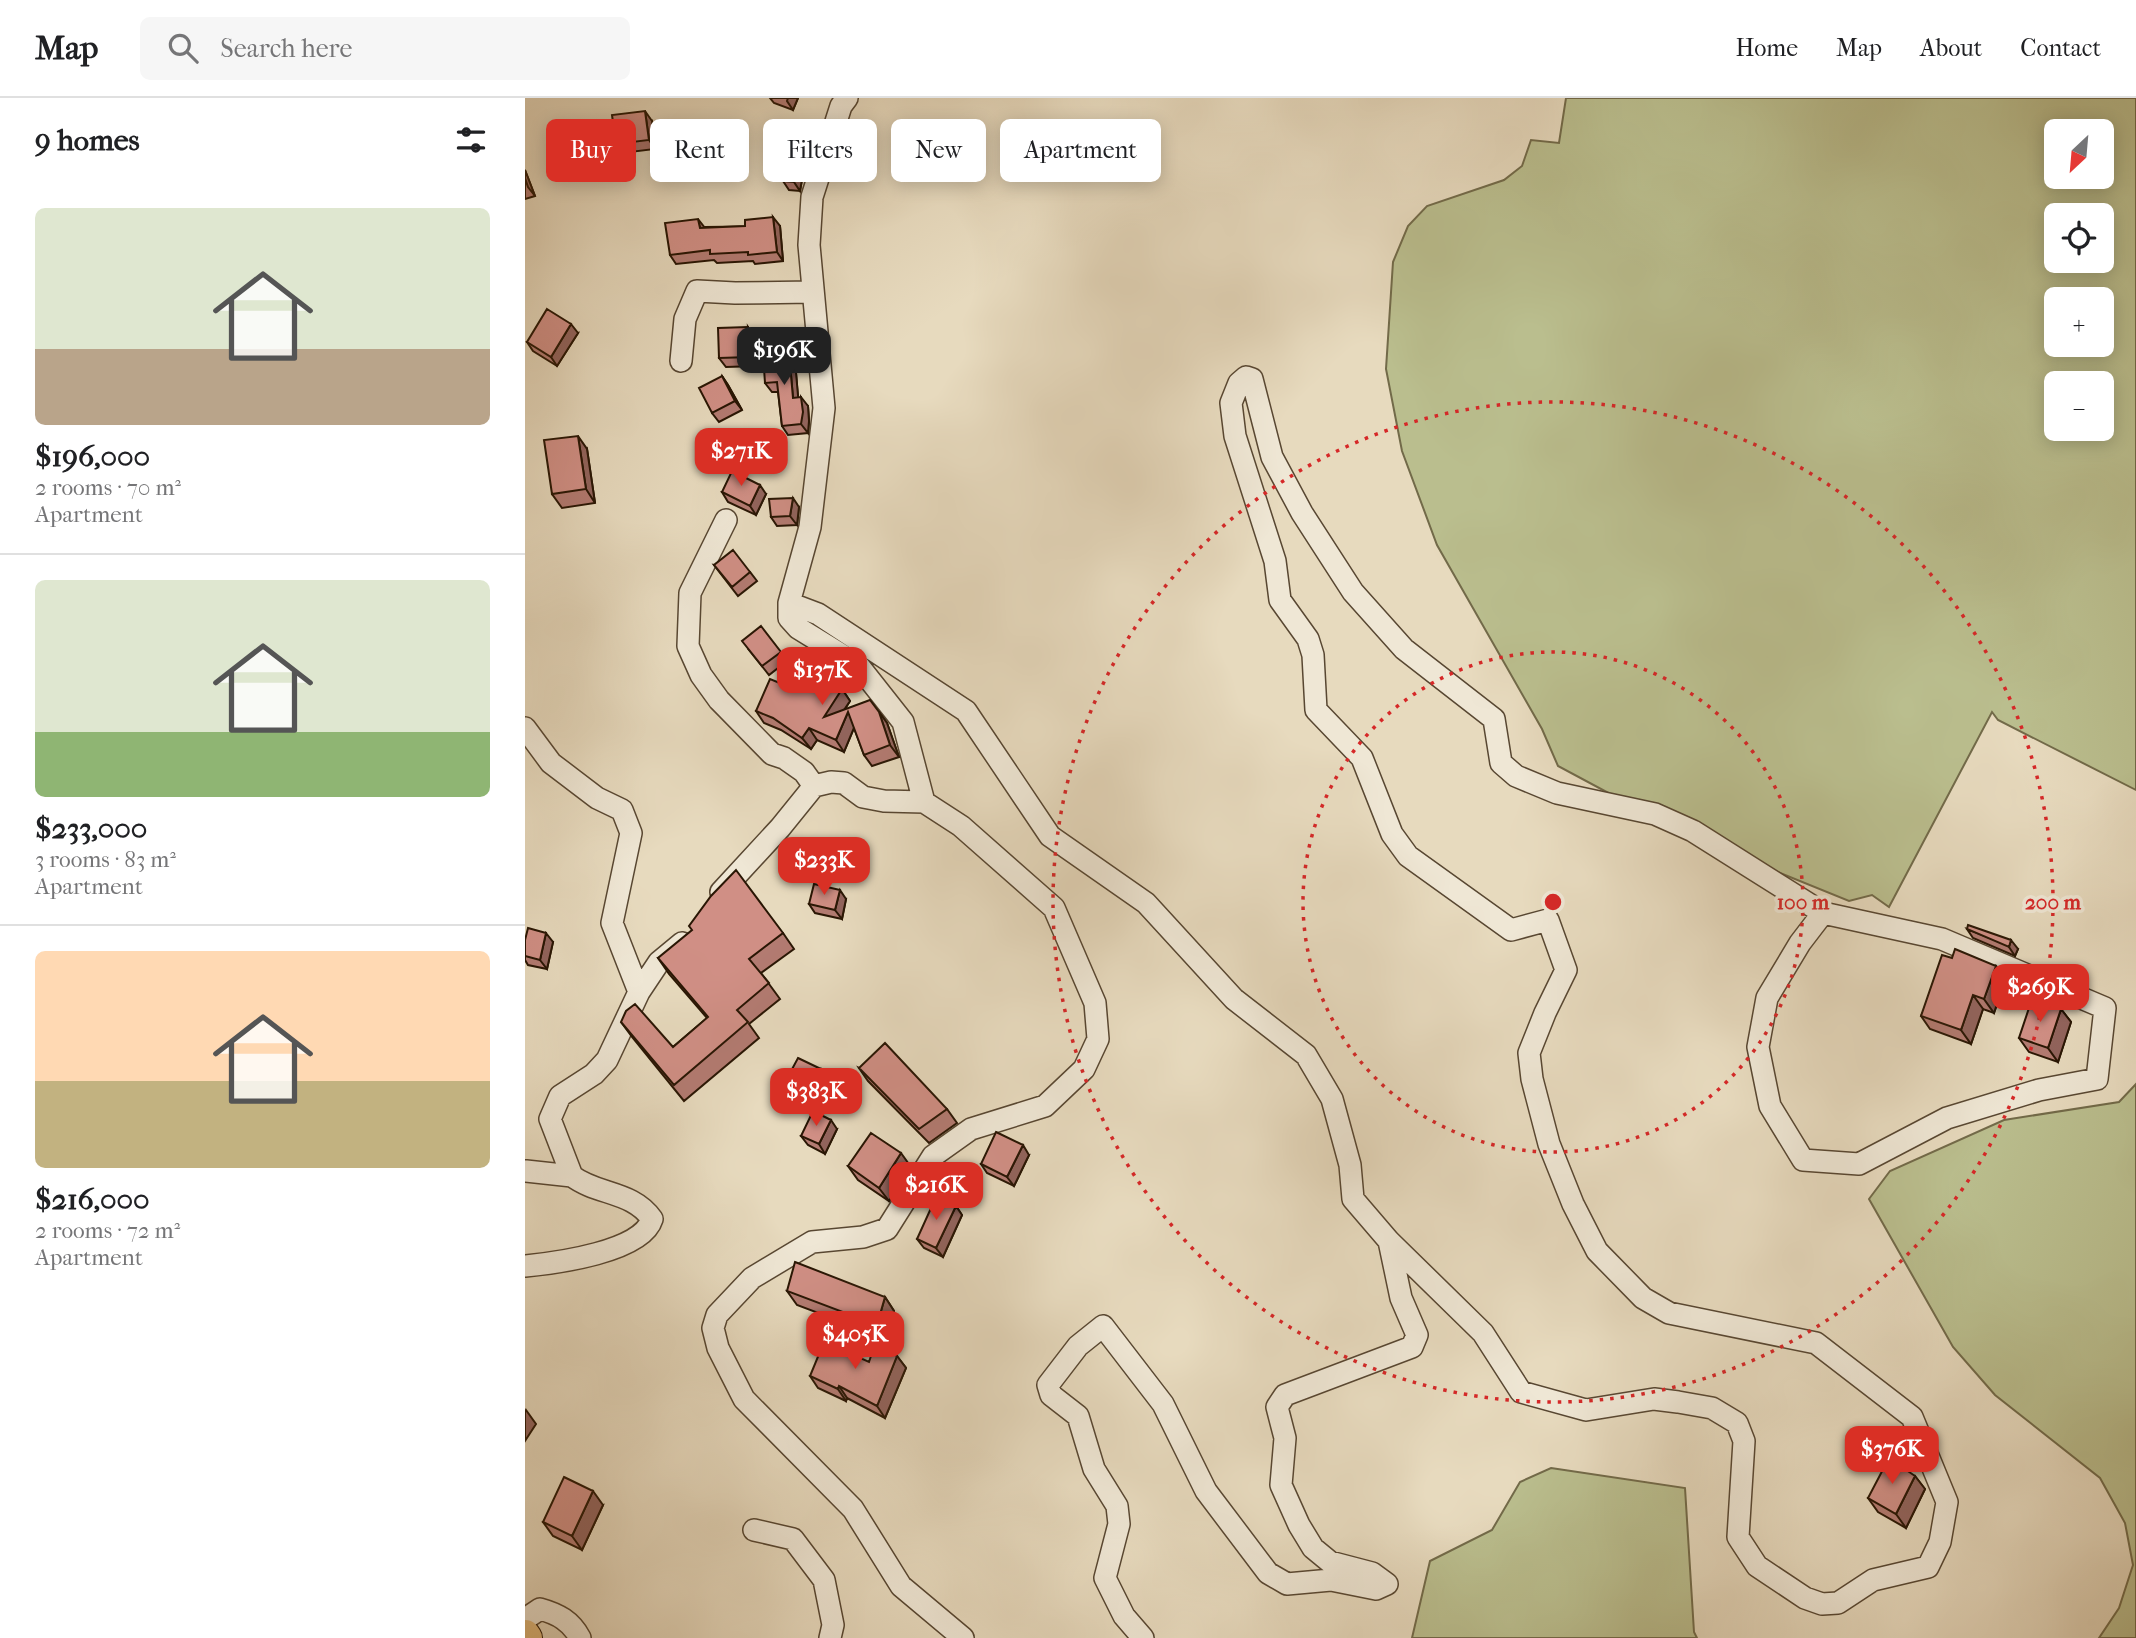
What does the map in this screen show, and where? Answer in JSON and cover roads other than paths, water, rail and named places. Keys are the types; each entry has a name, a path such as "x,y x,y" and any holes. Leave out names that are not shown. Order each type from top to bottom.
{"street":[{"path":"846,98 841,106 812,197 809,244 824,408 810,527 789,603 789,618 798,628 858,665 903,722 924,802"},
{"path":"681,361 685,319 697,291 813,292"},
{"path":"789,603 818,614 965,711 1050,836 1146,903 1234,999 1306,1055 1332,1099 1350,1166 1353,1199 1389,1241 1483,1333 1521,1392 1586,1410 1654,1399 1678,1402 1712,1408 1737,1423 1744,1441 1738,1536 1756,1566 1805,1598 1822,1605 1838,1603 1873,1580 1928,1567 1940,1542 1947,1502 1912,1418 1816,1343 1669,1313 1643,1298 1597,1251 1573,1204 1549,1144 1532,1079 1529,1053 1566,970 1548,920 1511,930 1408,856 1392,834 1362,758 1316,710 1313,655 1308,639 1280,600 1275,561 1235,436 1231,403 1239,383 1246,377 1252,379 1272,457 1302,513 1353,592 1404,649 1494,719 1501,763 1516,776 1557,793 1655,814 1693,831 1823,913 1942,939 2105,1008 2097,1079 2039,1090 1947,1118 1859,1164 1803,1160 1770,1106 1758,1047 1767,998 1800,943 1823,913"},
{"path":"726,520 690,593 688,646 701,675 719,700 772,754 784,758 804,772 814,786"},
{"path":"525,729 551,763 597,798 622,810 631,833 612,923 639,992"},
{"path":"708,908 814,786 831,782 844,783 863,797 884,801 924,802 961,826 1054,908 1095,1003 1098,1039 1084,1069 1045,1106 971,1129 933,1156 887,1229 863,1237 812,1242 752,1278 717,1315 713,1328 718,1348 744,1399 853,1509 901,1586 963,1638"},
{"path":"525,1266 563,1262 615,1247 644,1233 650,1227 652,1219 646,1209 631,1199 583,1185 572,1176 550,1119 560,1096 594,1074 607,1060 639,992 659,962 683,942 692,928"},
{"path":"526,1171 572,1176"},
{"path":"1143,1638 1123,1616 1105,1578 1119,1524 1117,1506 1094,1469 1078,1416 1051,1395 1048,1385 1078,1346 1103,1326 1163,1404 1206,1490 1268,1573 1287,1584 1331,1580 1375,1589 1387,1584 1372,1573 1331,1562 1313,1548 1281,1485 1285,1438 1277,1407 1285,1395 1412,1347 1417,1335 1401,1298 1389,1241"},
{"path":"754,1530 793,1539 824,1580 833,1625 830,1638"},
{"path":"525,1619 540,1609 557,1613 575,1628 580,1638"}]}
